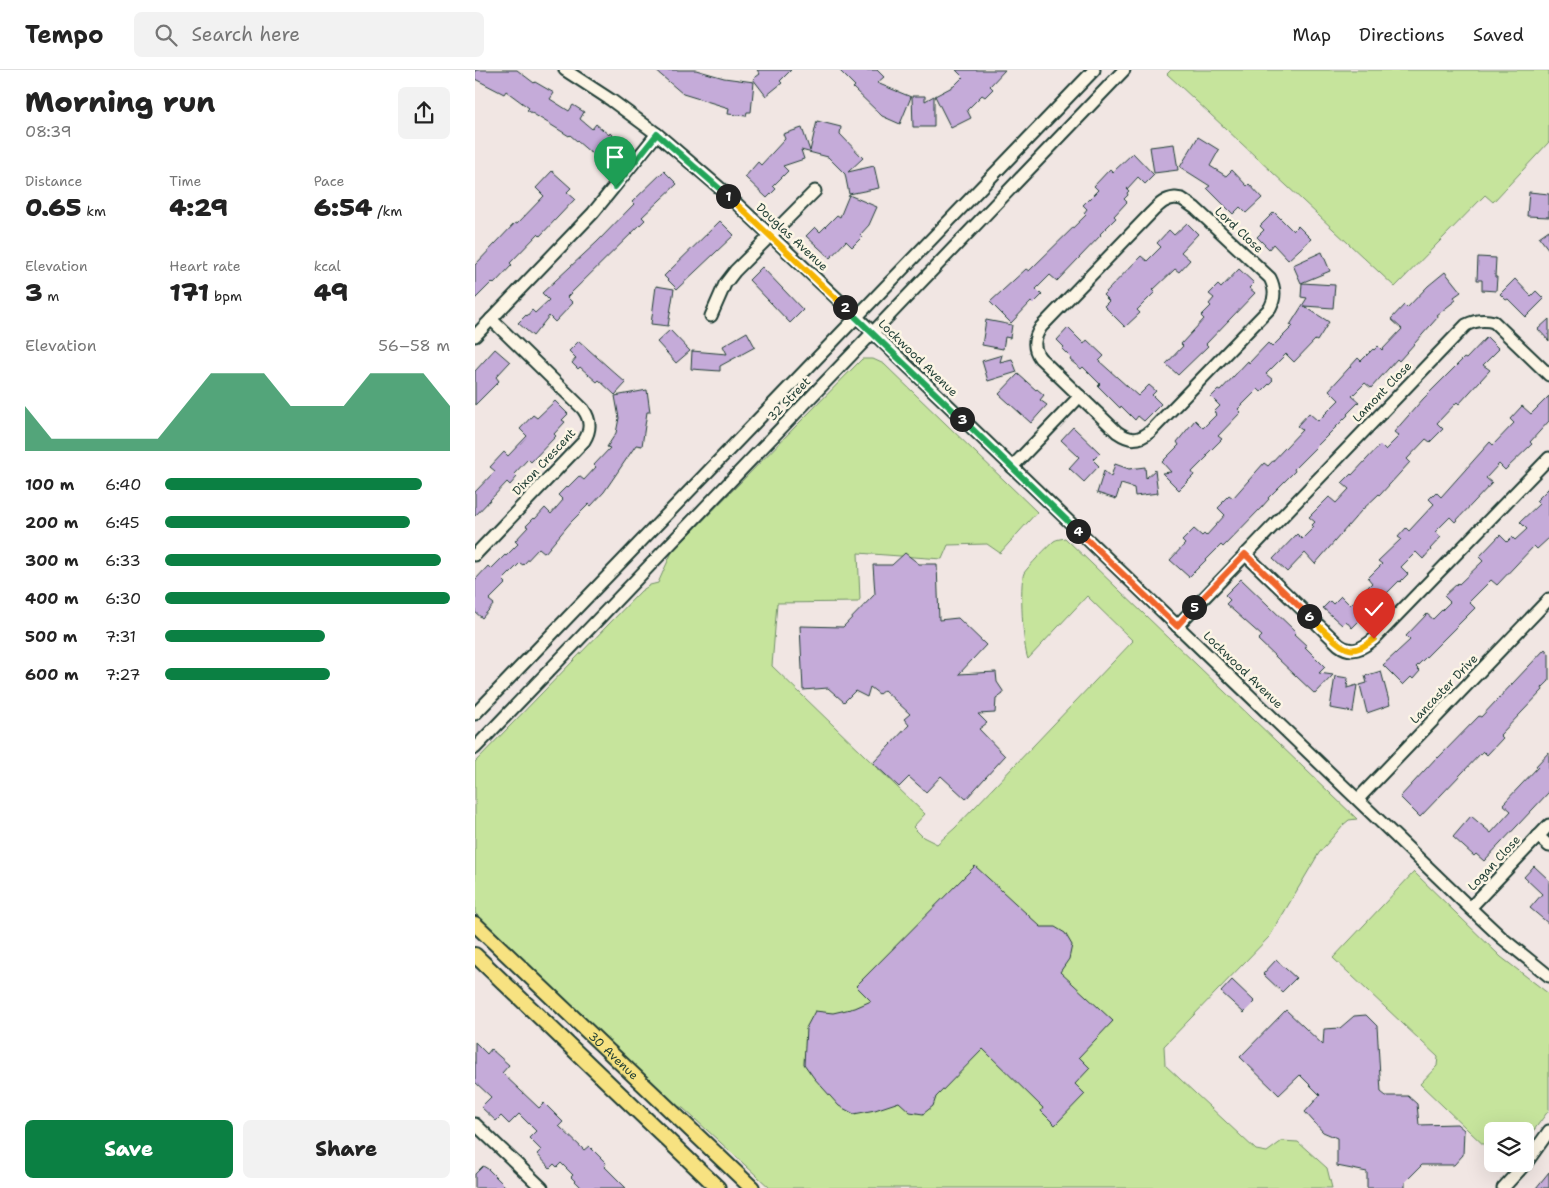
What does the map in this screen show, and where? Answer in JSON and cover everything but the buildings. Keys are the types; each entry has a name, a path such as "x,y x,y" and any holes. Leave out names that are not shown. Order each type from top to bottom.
{"main road":[{"name":"30 Avenue","path":"475,924 752,1188"},
{"name":"30 Avenue","path":"475,955 718,1188"}],"street":[{"name":"Douglas Avenue","path":"565,70 611,100 657,134 703,173 856,317"},
{"name":"32 Street","path":"475,714 1093,70"},
{"name":"32 Street","path":"475,748 1124,70"},
{"path":"475,336 597,208 657,134"},
{"path":"711,316 725,284 769,235 815,191"},
{"name":"Lord Close","path":"1175,198 1188,202 1269,278 1275,294 1270,308 1143,437 1136,440 1123,436 1080,396 1036,352 1034,346 1037,333 1047,320 1161,203 1175,198"},
{"name":"Lockwood Avenue","path":"856,317 1470,908 1507,943 1549,976"},
{"name":"Dixon Crescent","path":"475,556 584,441 589,433 590,426 583,410 491,320"},
{"name":"Lamont Close","path":"1177,626 1466,325 1473,321 1481,320 1494,322 1549,374"},
{"path":"1012,467 1080,396"},
{"path":"1245,554 1339,645 1348,649 1360,649 1374,639 1549,458"},
{"name":"Lancaster Drive","path":"1358,799 1549,599"},
{"name":"Logan Close","path":"1470,908 1549,825"},
{"name":"Logan Close","path":"1538,836 1549,846"},
{"path":"475,1124 542,1188"},
{"path":"1503,1188 1527,1162 1549,1131"}],"green space":[{"path":"1171,70 1549,70 1549,142 1493,202 1485,195 1395,287 1167,74"},
{"path":"862,359 873,359 884,364 1037,512 1000,553 987,544 948,545 942,559 858,553 860,599 858,602 777,603 772,666 925,814 913,827 923,837 937,844 955,828 1133,641 1087,596 1028,659 1022,616 1024,573 1054,541 1065,538 1357,819 1349,820 1343,825 1319,853 1270,936 1164,1046 1165,1065 1256,1150 1267,1152 1282,1141 1298,1142 1327,1168 1332,1188 770,1188 683,1108 671,1104 475,913 475,762 641,591 650,585 658,583 672,552"},
{"path":"1414,872 1501,957 1549,994 1549,1110 1534,1130 1534,1122 1484,1122 1484,1145 1420,1084 1437,1066 1438,1057 1333,958"}],"route":[{"path":"615,187 657,134 674,147 856,317 1177,626 1245,554 1342,648 1360,649 1374,639"}]}
